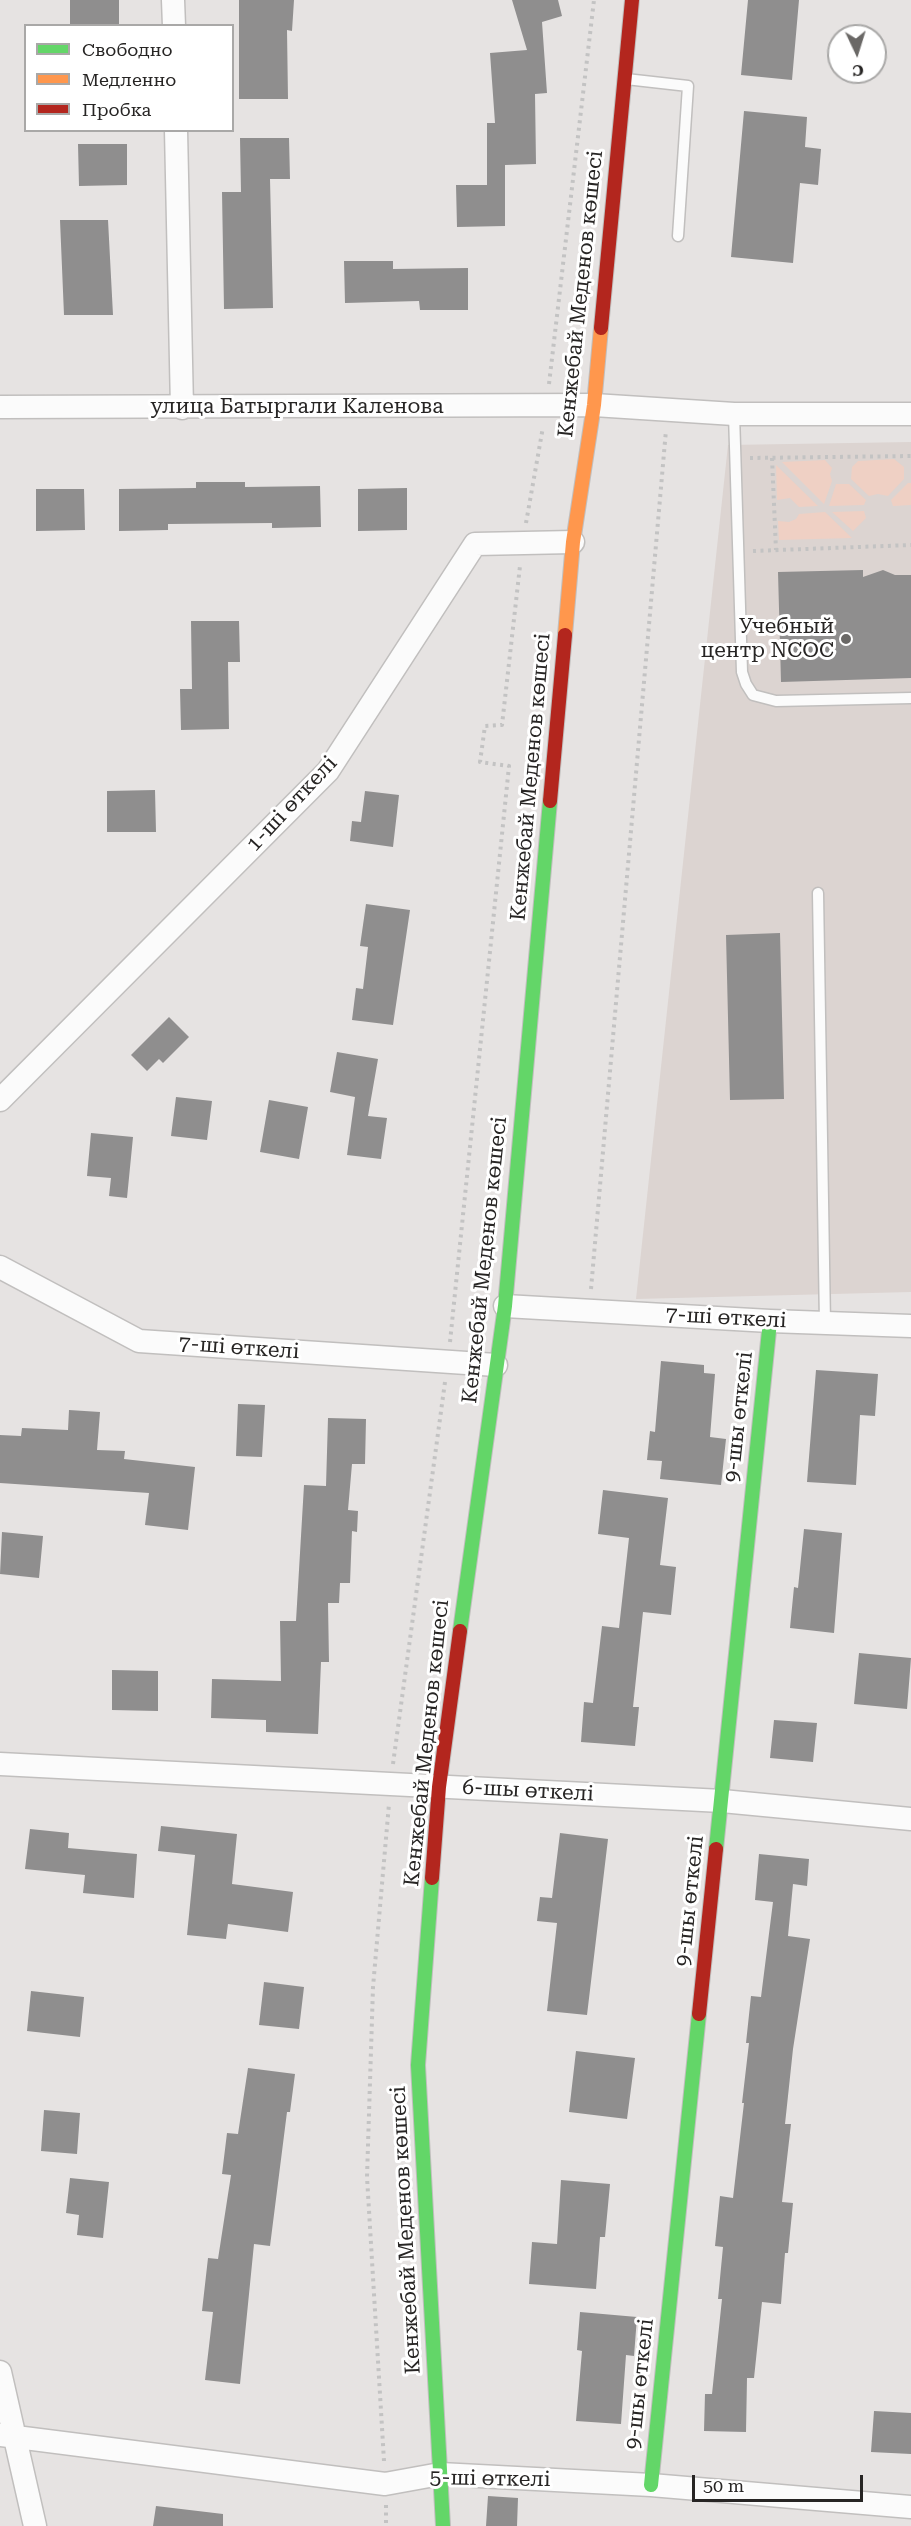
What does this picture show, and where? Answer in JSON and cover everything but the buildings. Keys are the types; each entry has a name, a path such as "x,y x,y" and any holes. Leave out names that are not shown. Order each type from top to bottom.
{"street":[{"path":"173,0 174,24"},
{"name":"Кенжебай Меденов көшесі","path":"443,2526 418,2065 439,1787 505,1306 573,542 594,405 632,0"},
{"path":"176,132 182,408"},
{"name":"улица Батыргали Каленова","path":"0,407 594,405 734,414 911,414"},
{"name":"1-ші өткелі","path":"0,1100 328,771 475,544 573,542"},
{"name":"7-ші өткелі","path":"0,1267 139,1341 496,1365"},
{"name":"7-ші өткелі","path":"505,1306 825,1324 911,1326"},
{"name":"9-шы өткелі","path":"651,2485 770,1321"},
{"name":"6-шы өткелі","path":"0,1764 722,1801 911,1819"},
{"path":"0,2372 7,2436 35,2526"},
{"name":"5-ші өткелі","path":"7,2436 386,2484 440,2474 651,2485 911,2507"}],"lane":[{"path":"623,79 688,86 678,236"},
{"path":"734,414 742,672 746,684 753,695 776,701 911,698"},
{"path":"818,893 825,1324"}],"path":[{"path":"386,2526 386,2484 367,2177 373,1988 390,1784 448,1362 509,766 480,762 485,726 502,725 522,543 547,405 594,0"},
{"path":"589,1310 668,410"},
{"path":"734,458 911,456"},
{"path":"772,458 776,550"},
{"path":"738,551 911,545"}],"shaded area":[{"path":"911,442 911,1292 636,1299 728,445"},
{"path":"894,459 904,467 904,479 888,496 878,494 869,496 851,479 852,467 858,461"},
{"path":"825,460 832,468 830,474 832,481 824,504 782,462"},
{"path":"776,465 818,506 799,507 790,498 777,500"},
{"path":"908,483 911,483 911,505 893,506 891,500"},
{"path":"836,484 849,484 866,500 864,505 829,506"},
{"path":"864,511 866,518 853,531 832,512"},
{"path":"825,512 852,538 779,540 778,521 789,522 796,519 799,514"}],"traffic: fast":[{"path":"460,1631 505,1306 550,801"},
{"path":"716,1849 770,1321"},
{"path":"432,1878 418,2065 443,2526"},
{"path":"651,2485 699,2014"}],"traffic: slow":[{"path":"565,635 573,542 594,405 601,328"}],"traffic: jam":[{"path":"601,328 632,0"},
{"path":"550,801 565,635"},
{"path":"432,1878 439,1787 460,1631"},
{"path":"699,2014 716,1849"}],"place":[{"name":"Учебный центр NCOC","path":"846,639"}]}
